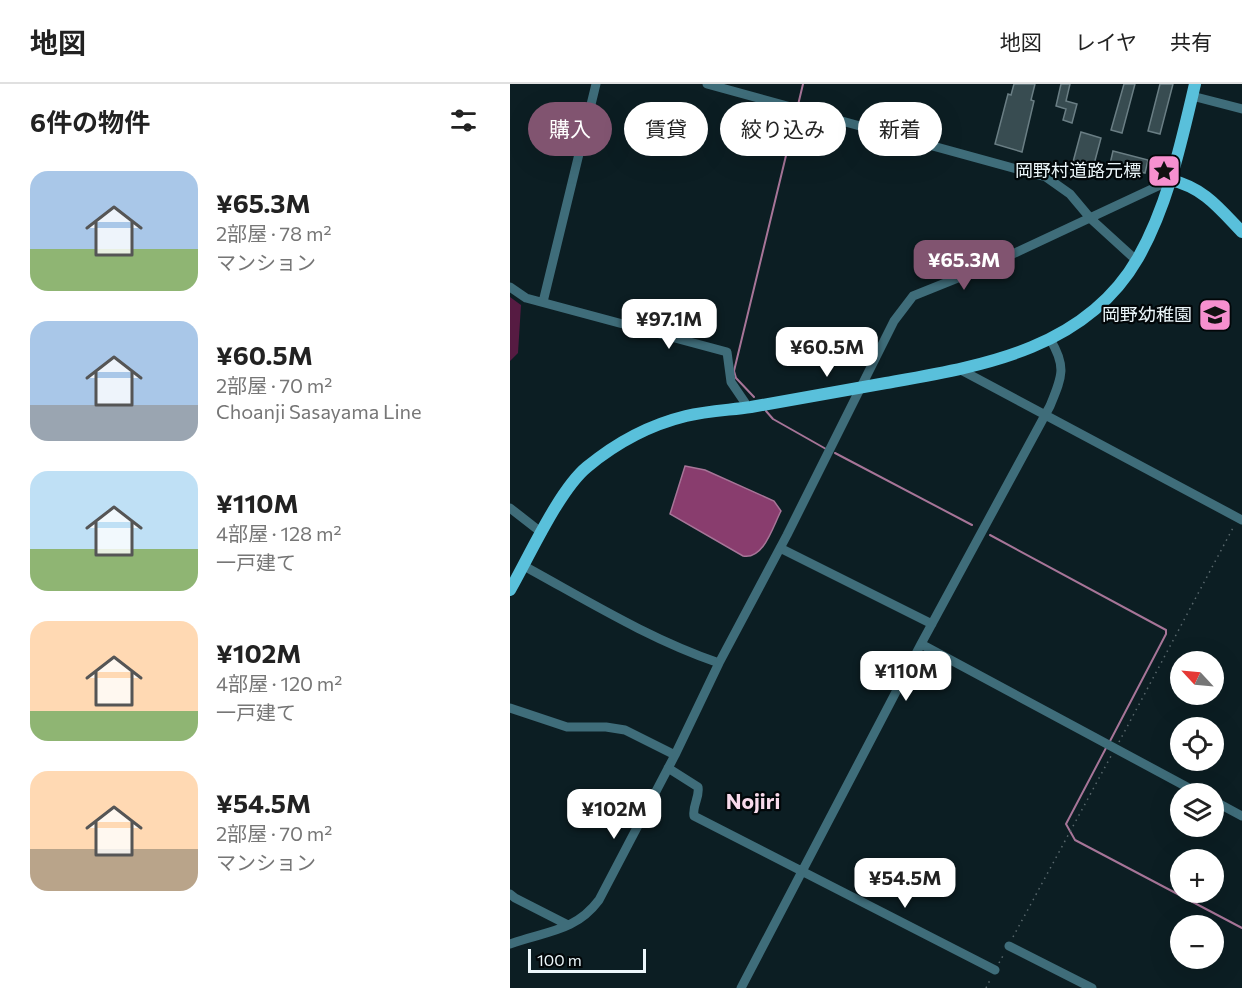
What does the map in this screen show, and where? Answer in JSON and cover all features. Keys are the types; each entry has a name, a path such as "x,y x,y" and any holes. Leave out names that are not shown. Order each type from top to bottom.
{"main road":[{"path":"510,590 566,490 584,469 621,441 646,429 686,416 960,370 1022,352 1073,326 1106,298 1136,260 1153,228 1171,180 1194,90"},
{"path":"1171,180 1189,184 1212,201 1242,232"}],"street":[{"path":"543,302 596,84"},
{"path":"707,84 1046,177 1070,194 1091,219 1136,260"},
{"path":"1194,90 1242,109"},
{"path":"510,944 577,923 599,900 675,755 718,663 862,388 894,321 914,296 937,288 1091,219 1171,180"},
{"path":"510,287 526,298 727,352 731,382 748,407"},
{"path":"741,988 921,644 1045,414 1058,385 1062,368 1060,357 1050,339"},
{"path":"960,370 1240,520"},
{"path":"510,508 542,533"},
{"path":"780,548 932,624"},
{"path":"524,566 629,625 677,648 718,663"},
{"path":"921,644 1180,783"},
{"path":"510,708 567,728 606,727 625,730 675,755"},
{"path":"668,768 698,787 694,816 995,970"},
{"path":"1224,806 1242,816"},
{"path":"510,894 568,925"},
{"path":"1009,946 1092,988"}],"path":[{"path":"986,988 1240,520"}],"shaded area":[{"path":"510,297 521,305 518,353 510,361"},
{"path":"685,466 705,470 774,501 781,511 767,541 757,553 743,556 670,514"}],"building":[{"path":"1014,84 1035,84 1031,100 1034,101 1022,152 995,144 1008,94 1011,95"},
{"path":"1061,84 1070,84 1066,101 1077,104 1072,123 1063,120 1066,109 1056,106"},
{"path":"1124,84 1135,84 1122,133 1111,130"},
{"path":"1160,84 1173,84 1160,134 1148,131"},
{"path":"1081,132 1101,138 1093,168 1073,162"},
{"path":"1113,151 1148,160 1145,173 1110,164"}],"waterway":[{"path":"799,102 803,84"},
{"path":"754,397 736,378 734,371 786,156"},
{"path":"766,411 773,419 826,449"},
{"path":"835,453 972,525"},
{"path":"990,535 1166,630 1166,634 1109,743"},
{"path":"1106,748 1066,824 1075,840 1242,928"}],"place":[{"name":"岡野村道路元標","path":"1164,171"},
{"name":"岡野幼稚園","path":"1215,315"}],"district":[{"name":"Nojiri","path":"753,802"}]}
